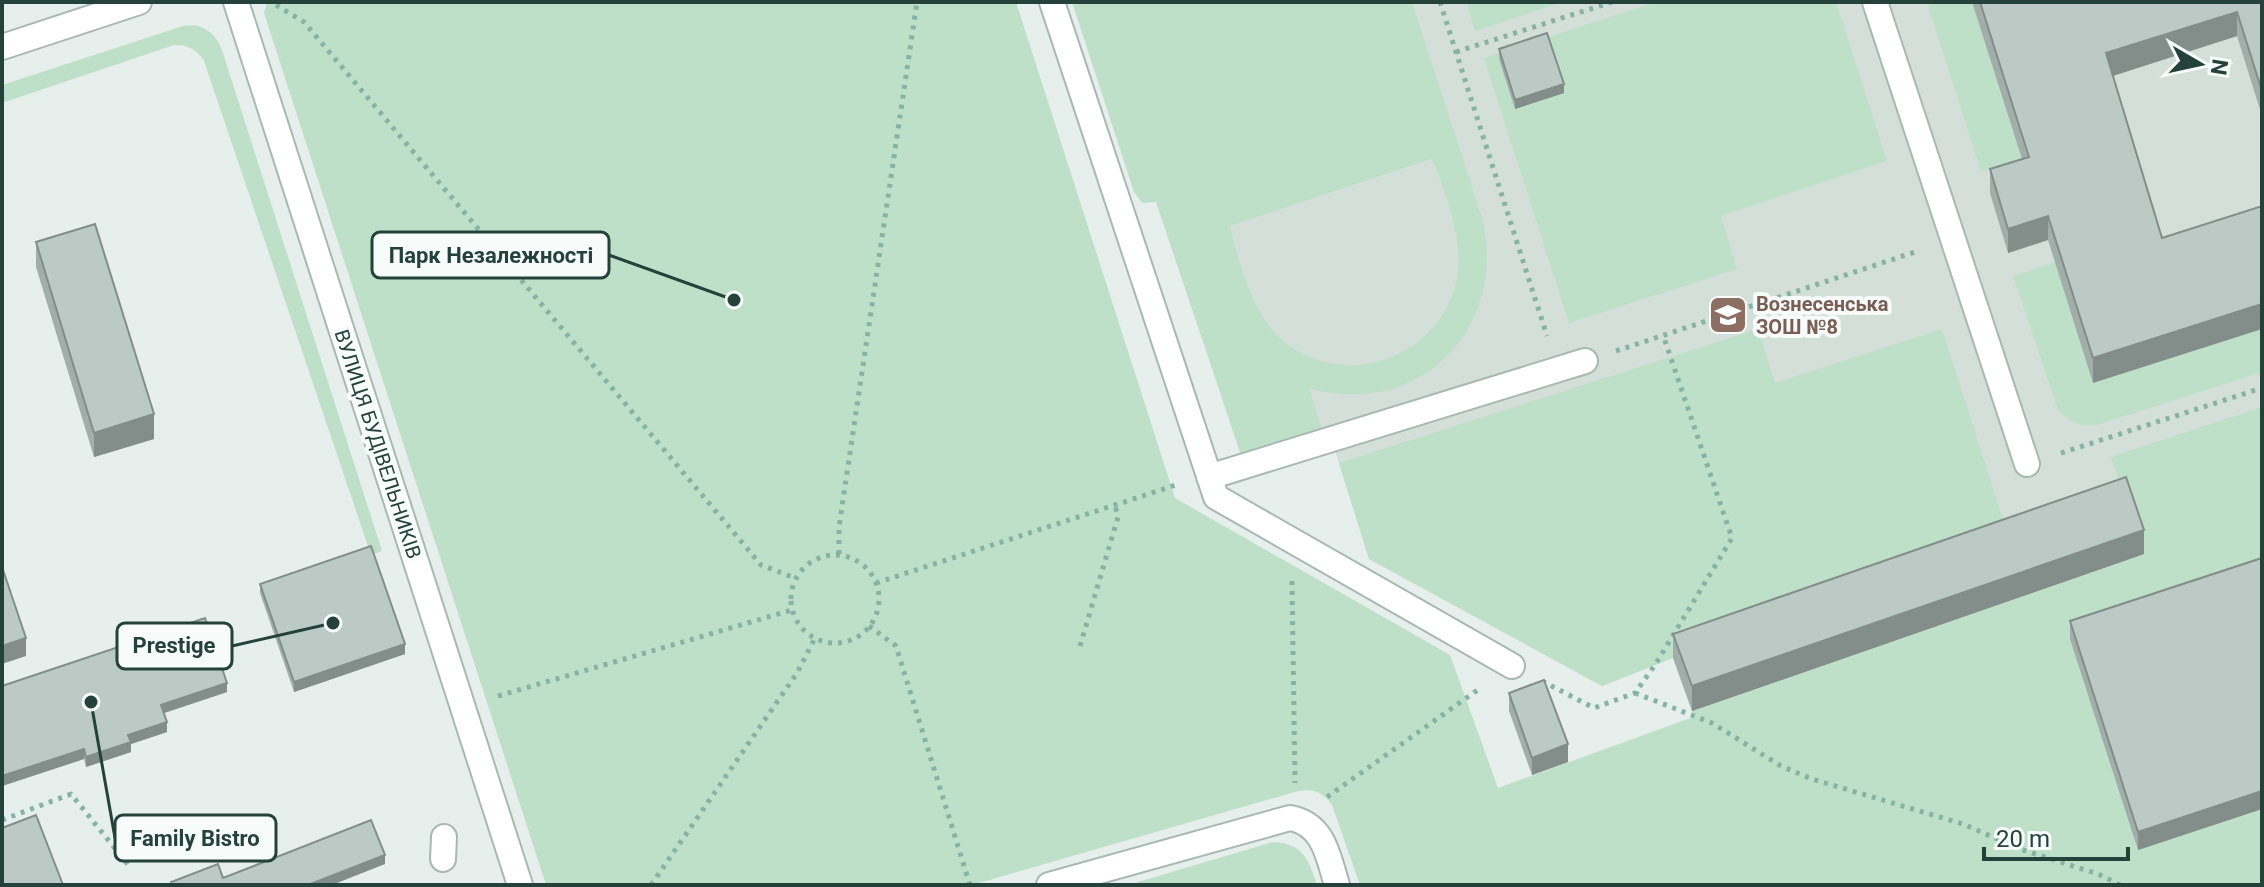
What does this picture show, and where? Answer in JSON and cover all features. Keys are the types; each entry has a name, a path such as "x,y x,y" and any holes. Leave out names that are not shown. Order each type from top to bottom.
{"street":[{"path":"2,47 139,2"},
{"name":"ВУЛИЦЯ БУДІВЕЛЬНИКІВ","path":"236,2 520,885"},
{"path":"1052,2 1216,497 1512,666"},
{"path":"1875,2 2027,464"},
{"path":"1209,477 1585,361"},
{"path":"1049,885 1283,819 1307,823 1320,836 1337,885"}],"path":[{"path":"272,2 304,22 761,565 795,578"},
{"path":"839,554 839,527 917,2"},
{"path":"1440,2 1557,369"},
{"path":"1456,52 1612,2"},
{"path":"1585,361 1953,239"},
{"path":"1295,819 1512,666 1594,708 1635,693 1732,538 1663,335"},
{"path":"2027,464 2262,388"},
{"path":"876,583 1171,486 1209,477"},
{"path":"1080,646 1118,517 1115,505"},
{"path":"1291,540 1295,819"},
{"path":"839,554 855,559 869,570 876,583 879,602 875,619 864,633 849,642 831,643 815,638 801,627 792,610 791,595 795,578 806,564 821,556 839,554"},
{"path":"463,707 792,610"},
{"path":"869,626 896,646 970,885"},
{"path":"651,885 797,673 815,638"},
{"path":"1635,693 1712,723 1781,766 1812,779 1963,824 2020,849 2098,874 2120,885"},
{"path":"2,820 71,794 130,867"}],"shaded area":[{"name":"Вознесенська ЗОШ №8","path":"1090,2 2262,2 2262,513 1692,711 1673,658 1602,686 1369,559 1328,428 1241,455"}],"green space":[{"path":"267,2 1016,2 1175,498 1450,655 1498,788 1693,717 1692,711 2143,554 2111,457 2262,407 2262,885 1360,885 1332,805 1320,794 1306,790 972,885 546,885 264,13"},
{"path":"1072,2 1412,2 1483,221 1487,261 1481,298 1467,330 1446,357 1418,378 1386,391 1349,394 1309,388 1322,430 1241,455 1156,202 1142,203 1134,192","holes":["1432,159 1451,214 1459,258 1450,301 1435,326 1413,345 1388,358 1360,364 1331,363 1303,354 1278,336 1254,300 1230,226"]},
{"path":"1466,2 1563,2 1475,31"},
{"path":"1656,2 1836,2 1887,161 1721,216 1737,269 1569,323 1484,58"},
{"path":"1927,2 1972,2 2022,159 1981,172"},
{"path":"194,25 211,33 222,50 382,551 371,555 204,61 198,53 192,48 174,45 2,103 2,85"},
{"path":"2055,262 2262,329 2262,372 2100,424 2072,422 2058,410 2013,276"},
{"path":"1758,329 1775,383 1942,329 2010,541 1673,658 1602,686 1369,559 1339,463"},
{"path":"1273,842 1292,846 1303,854 1317,885 1128,885"}],"building":[{"path":"1980,2 2262,2 2262,91 2237,12 2106,53 2162,238 2262,206 2262,304 2093,358 2048,216 2008,229 1990,169 2029,157"},
{"path":"1547,33 1564,84 1515,100 1499,49"},
{"path":"95,224 154,414 94,433 36,242"},
{"path":"2126,477 2144,530 1692,686 1673,634"},
{"path":"371,546 405,644 294,682 260,584"},
{"path":"2262,558 2262,791 2138,832 2070,621"},
{"path":"2,567 26,638 2,646"},
{"path":"205,618 227,683 161,705 167,722 128,735 131,742 86,757 84,749 2,776 2,686"},
{"path":"1544,680 1568,744 1532,758 1509,693"},
{"path":"36,815 63,885 2,885 2,828"},
{"path":"371,820 385,855 308,885 172,885 171,882 218,864 223,878"}],"place":[{"name":"Парк Незалежності","path":"734,300"},
{"name":"Вознесенська ЗОШ №8","path":"1728,315"},
{"name":"Prestige","path":"333,623"},
{"name":"Family Bistro","path":"91,702"}]}
